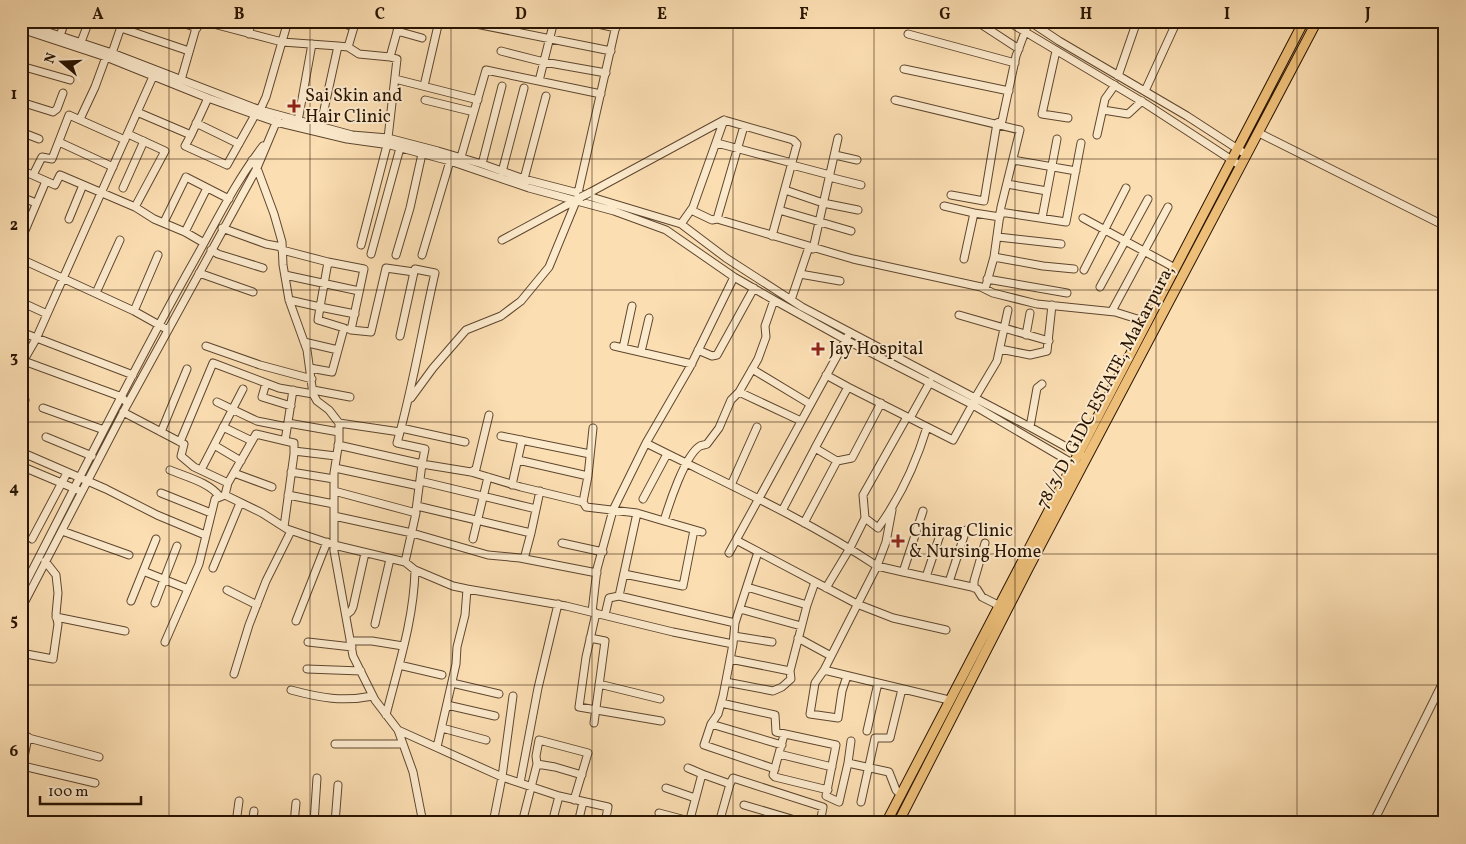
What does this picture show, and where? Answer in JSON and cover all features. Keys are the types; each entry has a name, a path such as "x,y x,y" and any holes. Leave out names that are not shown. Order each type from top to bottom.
{"main road":[{"name":"78/3/D, GIDC ESTATE, Makarpura,","path":"886,823 998,604 1304,21"},
{"name":"78/3/D, GIDC ESTATE, Makarpura,","path":"898,823 1317,21"}],"street":[{"path":"60,36 65,21"},
{"path":"80,42 89,21"},
{"path":"177,21 199,23 282,42 348,47 359,54 397,59 387,141 361,245"},
{"path":"249,34 251,21"},
{"path":"208,98 185,146 227,165 266,97 288,21"},
{"path":"335,21 355,24 348,47"},
{"path":"390,57 400,21"},
{"path":"424,86 439,21"},
{"path":"473,21 476,24 611,51"},
{"path":"539,81 554,21"},
{"path":"409,400 433,368 466,330 501,316 521,301 549,267 578,197 617,24 584,21"},
{"path":"976,21 1019,49"},
{"path":"1007,21 1142,101 1241,166"},
{"path":"997,123 1002,121 1015,63 1029,21 1247,155"},
{"path":"1118,76 1137,21"},
{"path":"1145,91 1176,21"},
{"path":"181,80 199,23"},
{"path":"80,119 122,24 189,51"},
{"path":"22,28 80,42 155,73 208,98 348,140 387,141 400,148 450,161 529,188 578,197 681,224 726,258 792,300 850,333 1087,459"},
{"path":"22,28 109,55"},
{"path":"397,31 422,38"},
{"path":"908,34 1015,63"},
{"path":"298,121 312,44"},
{"path":"320,128 338,46"},
{"path":"501,51 544,62 606,74"},
{"path":"1056,51 1042,114 1068,118"},
{"path":"21,66 70,80"},
{"path":"904,69 1009,91"},
{"path":"461,158 486,70 601,94"},
{"path":"155,73 181,80 258,113"},
{"path":"127,405 122,397 22,362 36,339 155,73"},
{"path":"395,79 478,100"},
{"path":"1097,134 1107,96 1115,85"},
{"path":"482,164 502,86"},
{"path":"502,172 524,88"},
{"path":"21,102 53,112 57,109 63,93"},
{"path":"524,179 546,96"},
{"path":"425,100 474,112"},
{"path":"895,100 1020,130 1000,214 994,257 985,288"},
{"path":"1103,110 1128,114 1142,101"},
{"path":"137,112 191,135"},
{"path":"33,175 42,157 52,159 69,115 126,137 144,141 165,151 135,207"},
{"path":"277,118 298,121 320,128 387,141 482,164 578,197 670,232 734,277 774,300 846,340 930,382 975,400 1082,468"},
{"path":"21,610 123,412 222,228 257,168 277,118"},
{"path":"681,224 691,210 724,120"},
{"path":"502,240 578,197 589,193 724,120 796,142 797,144 772,236"},
{"path":"196,123 240,144"},
{"path":"951,195 984,201 997,123"},
{"path":"717,219 744,126"},
{"path":"21,132 39,139"},
{"path":"1258,133 1445,226"},
{"path":"792,300 819,222 838,138"},
{"path":"1042,218 1057,139"},
{"path":"122,188 144,141"},
{"path":"58,142 113,167"},
{"path":"22,588 159,324 229,199 252,160 266,142"},
{"path":"716,143 861,185"},
{"path":"944,206 974,212 1066,222 1081,143"},
{"path":"372,254 400,148"},
{"path":"396,255 410,208 422,154"},
{"path":"834,155 856,160"},
{"path":"252,160 257,168 274,214 282,248 284,275 289,300 304,342 313,392 317,401 329,410 339,423 331,543 296,621"},
{"path":"1013,160 1076,171"},
{"path":"422,256 450,161"},
{"path":"21,170 55,184 60,174 135,207 154,219 185,232 204,243"},
{"path":"164,222 186,176 229,199"},
{"path":"21,240 24,224 46,181"},
{"path":"1007,184 1047,191"},
{"path":"69,219 83,185"},
{"path":"185,232 207,188"},
{"path":"1084,270 1126,188"},
{"path":"785,190 823,203 858,210"},
{"path":"21,197 36,203"},
{"path":"1100,287 1148,199"},
{"path":"1112,311 1168,207"},
{"path":"691,210 712,220 717,219 811,248 985,288 993,293 1037,304 1112,311 1147,322"},
{"path":"780,210 851,231"},
{"path":"964,259 974,212"},
{"path":"1083,218 1175,268"},
{"path":"222,228 266,244 328,262 364,269 354,314 338,350 332,372 310,368"},
{"path":"998,237 1061,244"},
{"path":"96,293 120,240"},
{"path":"211,250 263,268"},
{"path":"134,311 158,254"},
{"path":"994,257 1043,266 1074,269"},
{"path":"21,259 134,311 168,330"},
{"path":"328,262 318,320 347,329 371,332 386,268 414,272 415,269 435,273 420,338 409,400 397,443 425,449 412,533 405,562"},
{"path":"400,336 414,272"},
{"path":"199,273 253,292"},
{"path":"800,274 840,281"},
{"path":"284,275 359,291"},
{"path":"661,721 579,707 594,613 597,572 613,510 646,443 692,364 734,277"},
{"path":"987,280 1067,293"},
{"path":"698,350 712,356 717,355 754,288"},
{"path":"289,300 354,314"},
{"path":"664,521 673,492 687,463 699,446 707,444 719,428 731,400 739,392 752,369 766,337 765,326 774,300"},
{"path":"21,302 47,314"},
{"path":"1000,349 1033,355 1047,351 1052,305"},
{"path":"623,348 632,306"},
{"path":"826,375 953,440 997,361 1008,310"},
{"path":"1026,335 1030,312"},
{"path":"959,315 1004,330 1049,341"},
{"path":"641,352 649,318"},
{"path":"21,332 133,375"},
{"path":"729,553 850,333"},
{"path":"304,342 338,350"},
{"path":"206,346 260,365 312,379"},
{"path":"614,346 692,364"},
{"path":"180,442 213,363 266,383 293,390 350,397"},
{"path":"161,432 186,369"},
{"path":"752,369 810,404"},
{"path":"826,588 850,548 864,518 864,495 930,382"},
{"path":"266,383 262,397 290,406"},
{"path":"1030,427 1037,388 1042,384"},
{"path":"782,511 848,387"},
{"path":"201,470 243,389"},
{"path":"284,441 293,390"},
{"path":"739,392 801,421"},
{"path":"21,409 25,400"},
{"path":"217,402 257,421 339,432"},
{"path":"815,448 837,460 852,458 881,403"},
{"path":"44,408 104,430"},
{"path":"123,412 184,444 181,456 201,470 228,483"},
{"path":"472,472 476,469 489,415"},
{"path":"339,423 401,430 465,442"},
{"path":"731,485 757,426"},
{"path":"223,427 252,441"},
{"path":"864,518 878,528 914,464 928,427"},
{"path":"593,428 583,502 586,507 637,513 702,532"},
{"path":"165,642 199,564 215,499 222,496 256,434 294,443 288,495 287,529 257,605 234,674"},
{"path":"501,436 590,454"},
{"path":"46,437 92,456"},
{"path":"512,485 522,440"},
{"path":"646,443 782,511 850,548 877,566 974,588 982,597 998,604"},
{"path":"214,445 241,461"},
{"path":"338,445 422,464 472,472 512,485 583,502"},
{"path":"294,451 336,456"},
{"path":"21,452 88,481 157,515 205,535"},
{"path":"643,499 667,454"},
{"path":"518,460 588,476"},
{"path":"804,523 837,460"},
{"path":"21,466 83,492"},
{"path":"335,468 536,509"},
{"path":"170,470 206,486 222,496 240,502 262,513 287,529 365,553 405,562 415,570 467,589 558,604 673,632 733,644"},
{"path":"291,472 334,479"},
{"path":"32,540 67,473"},
{"path":"234,473 272,487"},
{"path":"473,539 488,477"},
{"path":"21,491 21,501"},
{"path":"334,491 531,533"},
{"path":"524,559 540,491"},
{"path":"161,493 211,513"},
{"path":"288,495 334,504"},
{"path":"213,568 240,502"},
{"path":"847,676 842,691 838,718 810,714 815,683 824,670 877,566 886,542 893,503"},
{"path":"903,572 923,511"},
{"path":"619,596 637,513"},
{"path":"334,516 412,533 488,555 524,559 597,572"},
{"path":"624,574 683,586 694,530"},
{"path":"950,582 966,530"},
{"path":"62,531 129,555"},
{"path":"926,577 941,532"},
{"path":"131,601 156,539"},
{"path":"736,540 857,604 893,618 946,630"},
{"path":"331,543 353,656 373,696 398,730 413,772 423,823"},
{"path":"562,543 603,552"},
{"path":"974,588 974,581 985,543"},
{"path":"155,603 177,546"},
{"path":"758,552 735,623 733,644 721,704 718,714 711,724 704,746 775,768"},
{"path":"346,615 354,607 365,553"},
{"path":"375,624 390,559"},
{"path":"21,653 53,659 58,624 56,617 58,592 56,575 45,562"},
{"path":"386,715 415,589 415,570"},
{"path":"143,571 188,589"},
{"path":"726,682 773,691 782,687 791,679 790,671 798,638 815,582"},
{"path":"747,587 807,605"},
{"path":"436,747 452,683 457,647 465,616 467,589"},
{"path":"228,590 257,605"},
{"path":"605,615 609,598 619,596 735,623"},
{"path":"520,783 538,688 558,604"},
{"path":"740,608 801,626"},
{"path":"56,617 125,631"},
{"path":"734,636 772,642"},
{"path":"590,638 605,641 594,723"},
{"path":"798,638 831,656"},
{"path":"308,642 351,644 372,641 403,646"},
{"path":"730,659 790,671"},
{"path":"399,665 442,675"},
{"path":"307,669 361,671"},
{"path":"824,670 949,700"},
{"path":"1373,823 1445,678"},
{"path":"452,683 499,694"},
{"path":"867,731 878,683"},
{"path":"599,684 660,698"},
{"path":"861,802 875,738 890,738 902,689"},
{"path":"291,690 318,697 344,700 373,696"},
{"path":"492,823 502,777 513,696"},
{"path":"721,704 775,716 776,732 784,735 836,745 826,796 839,802 851,740"},
{"path":"447,705 495,716"},
{"path":"711,724 782,746"},
{"path":"442,728 486,740"},
{"path":"398,730 502,777 559,796 608,807 605,823"},
{"path":"784,735 773,775 828,790"},
{"path":"95,783 22,769 25,736 99,757"},
{"path":"522,823 532,786 539,740 588,753 574,800"},
{"path":"335,744 403,744"},
{"path":"779,754 832,767"},
{"path":"848,763 889,772 900,795"},
{"path":"536,764 555,767 582,776"},
{"path":"688,768 730,784"},
{"path":"659,813 689,822 702,774"},
{"path":"314,823 318,778"},
{"path":"719,823 733,778 823,807 820,823"},
{"path":"335,823 338,785"},
{"path":"666,788 695,798"},
{"path":"552,823 559,796"},
{"path":"236,823 239,802"},
{"path":"578,823 584,802"},
{"path":"294,823 296,803"},
{"path":"744,805 805,823"},
{"path":"252,823 254,811"}],"place":[{"name":"Sai Skin and Hair Clinic","path":"294,106"},
{"name":"Jay Hospital","path":"818,349"},
{"name":"Chirag Clinic & Nursing Home","path":"898,541"}]}
